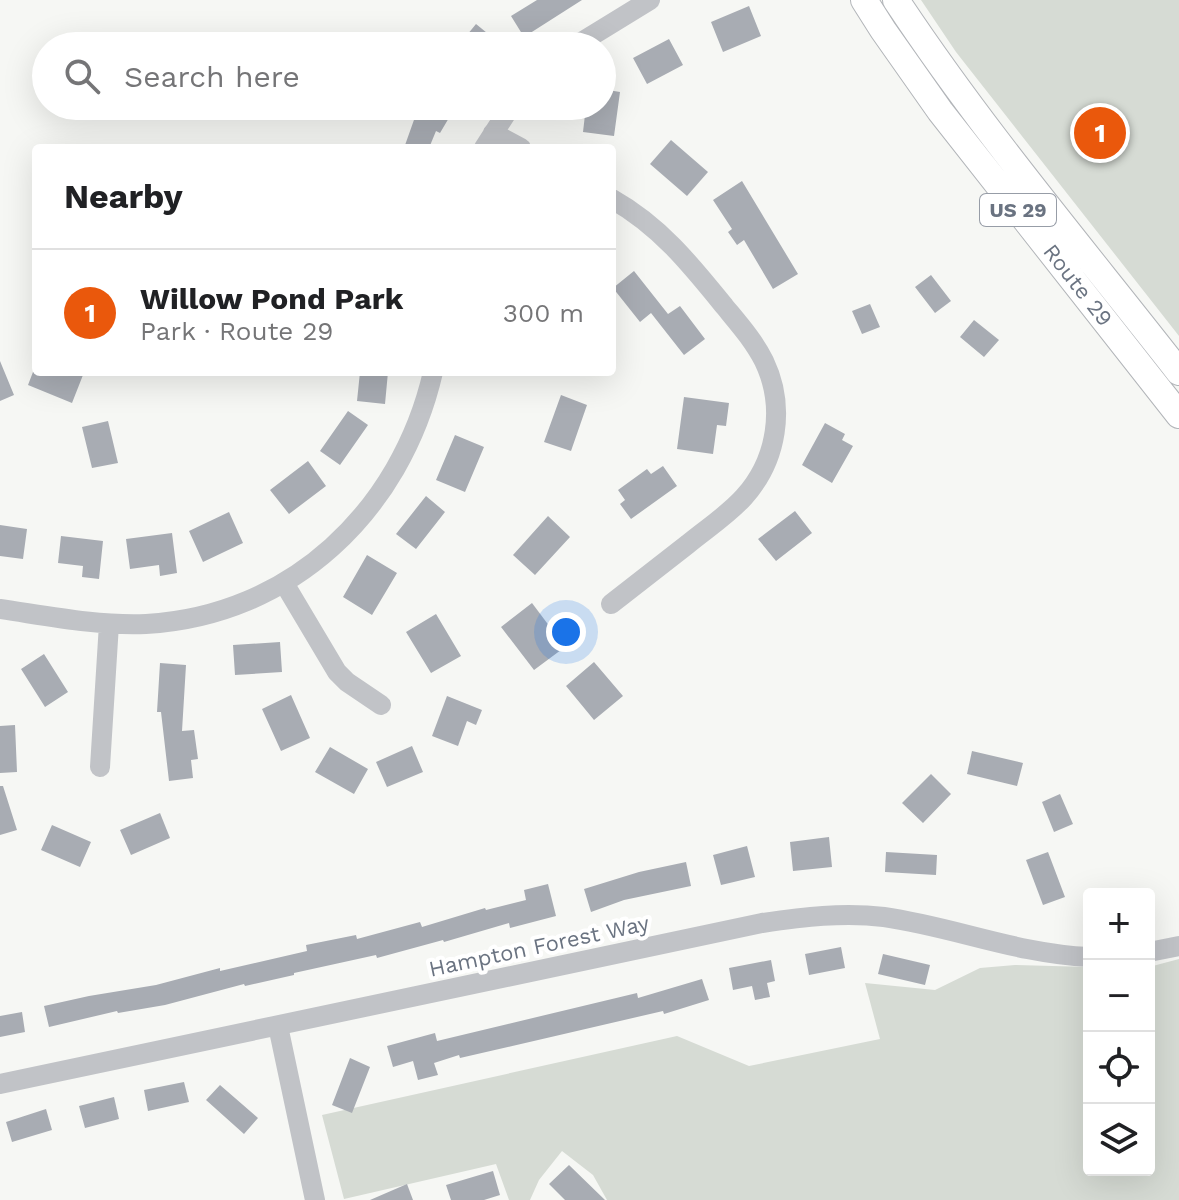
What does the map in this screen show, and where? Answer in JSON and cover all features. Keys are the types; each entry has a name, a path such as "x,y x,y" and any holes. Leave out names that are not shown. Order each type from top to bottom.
{"main road":[{"name":"Route 29","path":"864,0 940,111 1179,415"},
{"name":"Route 29","path":"896,0 1003,148 1179,372"}],"street":[{"path":"598,32 650,0"},
{"path":"488,140 502,120"},
{"path":"611,604 743,499 767,462 774,436 776,409 773,386 765,363 751,340 663,233 616,202"},
{"path":"0,609 109,624 146,624 200,616 243,602 284,583 346,535 379,496 417,428 432,376"},
{"path":"284,583 337,672 381,705"},
{"path":"100,767 109,624"},
{"name":"Hampton Forest Way","path":"0,1084 762,923 815,915 885,917 1035,952 1083,956"},
{"path":"1155,951 1179,946"},
{"path":"278,1026 315,1200"}],"shaded area":[{"path":"921,0 1179,0 1179,336 956,52"},
{"path":"1179,959 1179,1200 607,1200 593,1175 562,1151 539,1180 530,1200 509,1200 496,1164 344,1199 322,1115 677,1036 749,1066 880,1039 865,983 935,990 980,968 1015,965 1083,967 1083,1176 1155,1176 1155,965"}],"building":[{"path":"537,0 582,0 532,32 521,32 511,16"},
{"path":"749,6 761,36 723,52 711,22"},
{"path":"476,24 486,32 469,32"},
{"path":"669,39 683,65 647,84 633,58"},
{"path":"616,91 620,92 614,136 583,132 584,120 616,120"},
{"path":"414,120 448,120 440,133 436,131 431,144 405,144"},
{"path":"671,140 708,172 687,196 650,164"},
{"path":"742,181 798,274 773,289 744,240 737,245 728,232 732,229 713,200"},
{"path":"634,271 668,314 680,306 705,339 684,355 651,313 640,322 616,292 616,286"},
{"path":"931,275 951,301 935,313 915,287"},
{"path":"870,304 880,327 862,334 852,311"},
{"path":"974,320 999,340 984,357 960,337"},
{"path":"0,361 14,395 0,401"},
{"path":"32,375 83,376 72,403 28,385"},
{"path":"360,376 388,376 385,404 357,401"},
{"path":"561,395 587,405 571,451 544,442"},
{"path":"684,397 729,403 726,426 717,425 713,454 677,449"},
{"path":"348,411 368,425 340,465 320,451"},
{"path":"108,421 118,463 92,468 82,427"},
{"path":"825,423 845,434 842,440 853,446 832,483 802,465"},
{"path":"455,435 484,447 465,492 436,480"},
{"path":"308,461 326,486 289,514 270,490"},
{"path":"663,466 677,486 631,519 620,504 625,500 618,490 647,469 651,474"},
{"path":"426,496 445,512 416,549 396,534"},
{"path":"795,511 812,533 776,561 758,539"},
{"path":"229,512 243,543 203,562 189,531"},
{"path":"548,516 570,537 535,575 513,555"},
{"path":"0,525 27,529 23,559 0,556"},
{"path":"172,533 177,573 160,576 159,565 130,569 126,539"},
{"path":"61,536 103,541 99,579 82,577 83,566 58,563"},
{"path":"367,555 397,573 372,615 343,597"},
{"path":"532,603 565,647 534,670 501,627"},
{"path":"436,614 461,656 431,673 406,632"},
{"path":"280,642 282,672 235,675 233,645"},
{"path":"44,654 68,692 45,707 21,669"},
{"path":"594,662 623,696 594,720 566,686"},
{"path":"160,663 186,665 182,731 194,730 198,759 191,760 193,778 169,781 161,712 157,712"},
{"path":"291,695 310,738 281,751 262,709"},
{"path":"447,696 482,710 476,725 467,721 458,746 432,736"},
{"path":"15,725 17,772 0,773 0,726"},
{"path":"412,746 423,772 387,787 376,762"},
{"path":"330,747 368,769 354,794 315,772"},
{"path":"972,751 1023,763 1017,786 967,774"},
{"path":"931,774 951,794 923,823 902,803"},
{"path":"0,786 3,786 17,830 0,835"},
{"path":"1060,794 1073,824 1054,832 1042,802"},
{"path":"160,813 170,838 131,855 120,830"},
{"path":"52,825 91,842 80,867 41,850"},
{"path":"829,837 832,867 793,871 790,842"},
{"path":"747,846 755,877 721,885 713,855"},
{"path":"886,852 937,855 936,875 885,872"},
{"path":"1048,852 1065,897 1043,905 1026,860"},
{"path":"686,862 691,886 624,900 591,912 584,889"},
{"path":"548,884 556,916 510,928 509,923 377,958 376,955 244,984 165,1005 117,1011 49,1027 44,1006 307,951 306,945 356,935 357,939 420,922 422,927 485,908 526,900 524,890"},
{"path":"841,947 845,968 809,975 805,954"},
{"path":"883,954 930,965 925,985 878,974"},
{"path":"771,960 775,981 767,983 770,997 755,1000 752,986 733,990 729,968"},
{"path":"702,979 709,1000 664,1014 663,1011 460,1058 459,1055 434,1063 438,1075 418,1080 413,1061 393,1067 387,1046 435,1033 437,1041 637,993 638,998"},
{"path":"22,1012 25,1032 0,1037 0,1016"},
{"path":"350,1058 370,1067 352,1113 332,1105"},
{"path":"184,1082 189,1102 148,1111 144,1090"},
{"path":"220,1085 258,1118 244,1134 206,1100"},
{"path":"114,1097 119,1119 85,1128 79,1106"},
{"path":"46,1109 52,1130 12,1142 6,1122"},
{"path":"569,1165 605,1200 565,1200 549,1184"},
{"path":"493,1171 500,1195 484,1200 451,1200 446,1185"},
{"path":"407,1184 413,1200 370,1200"}],"place":[{"name":"Willow Pond Park","path":"1100,133"}]}
